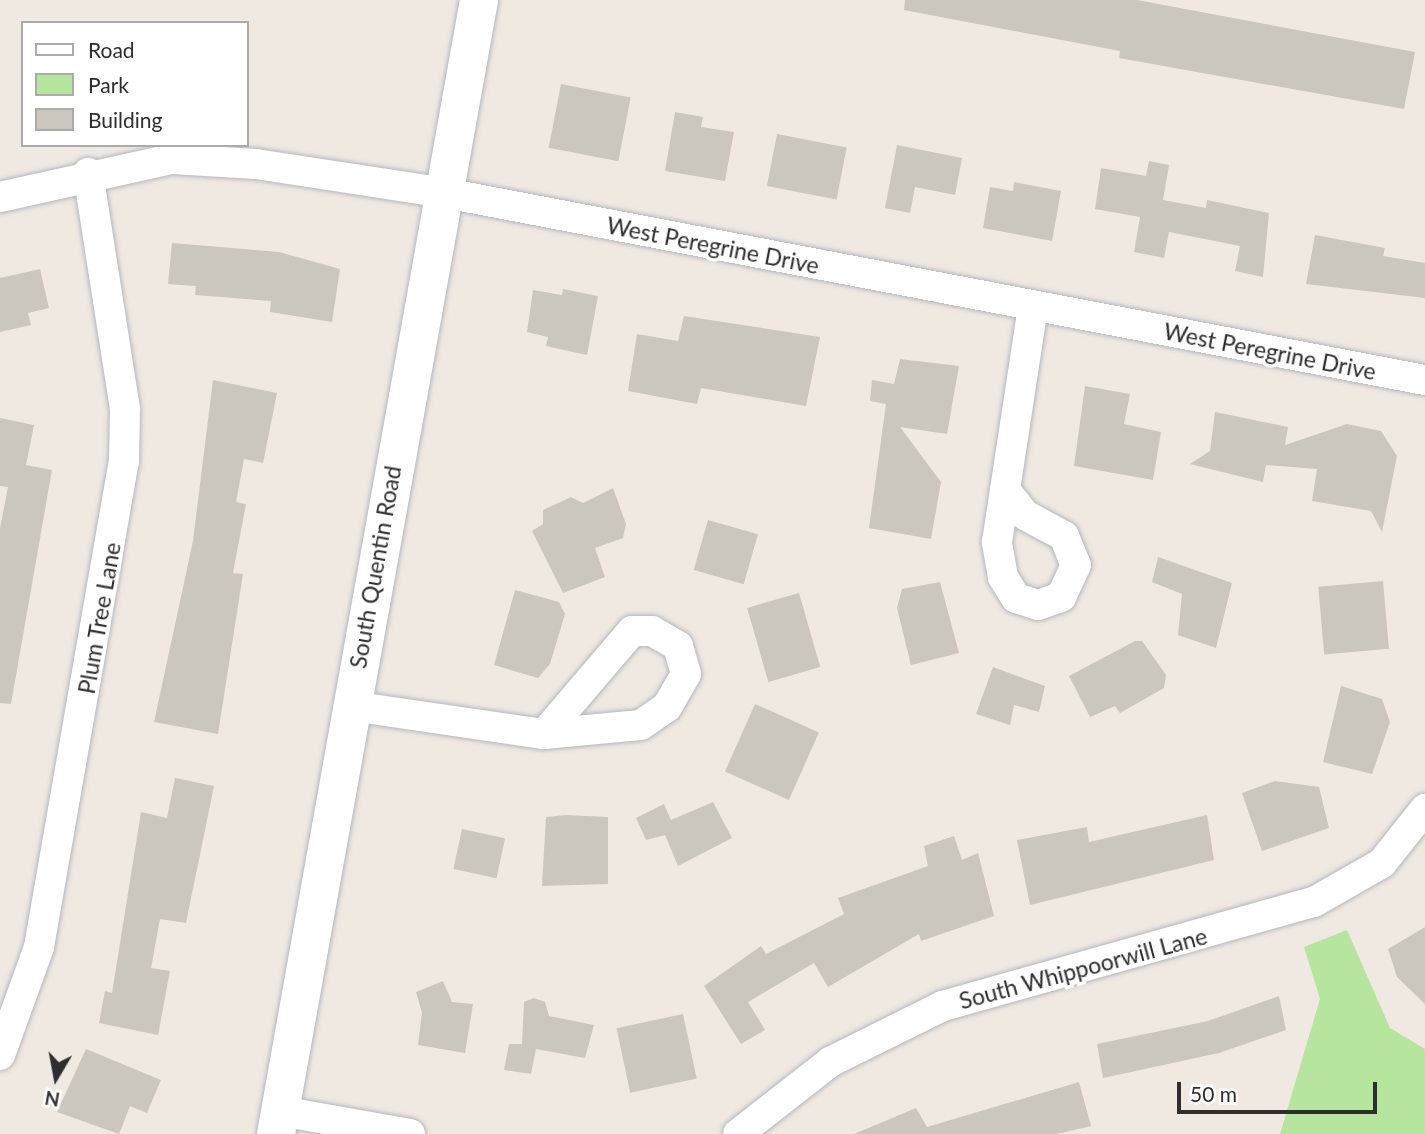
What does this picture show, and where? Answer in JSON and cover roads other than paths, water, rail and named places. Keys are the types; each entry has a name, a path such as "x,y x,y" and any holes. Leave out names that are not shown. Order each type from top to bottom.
{"main road":[{"name":"South Quentin Road","path":"278,1123 440,192 479,0"}],"street":[{"name":"West Peregrine Drive","path":"0,197 88,173 172,159 256,164 440,192 1425,380"},
{"name":"Plum Tree Lane","path":"0,1055 39,947 124,462 125,409 88,173"},
{"path":"1005,490 1033,307"},
{"path":"351,706 544,734 641,725 667,707 686,674 678,646 652,631 632,631 544,734"},
{"name":"South Whippoorwill Lane","path":"738,1134 831,1062 943,1006 1314,902 1382,863 1425,809"},
{"path":"278,1123 410,1134"}]}
